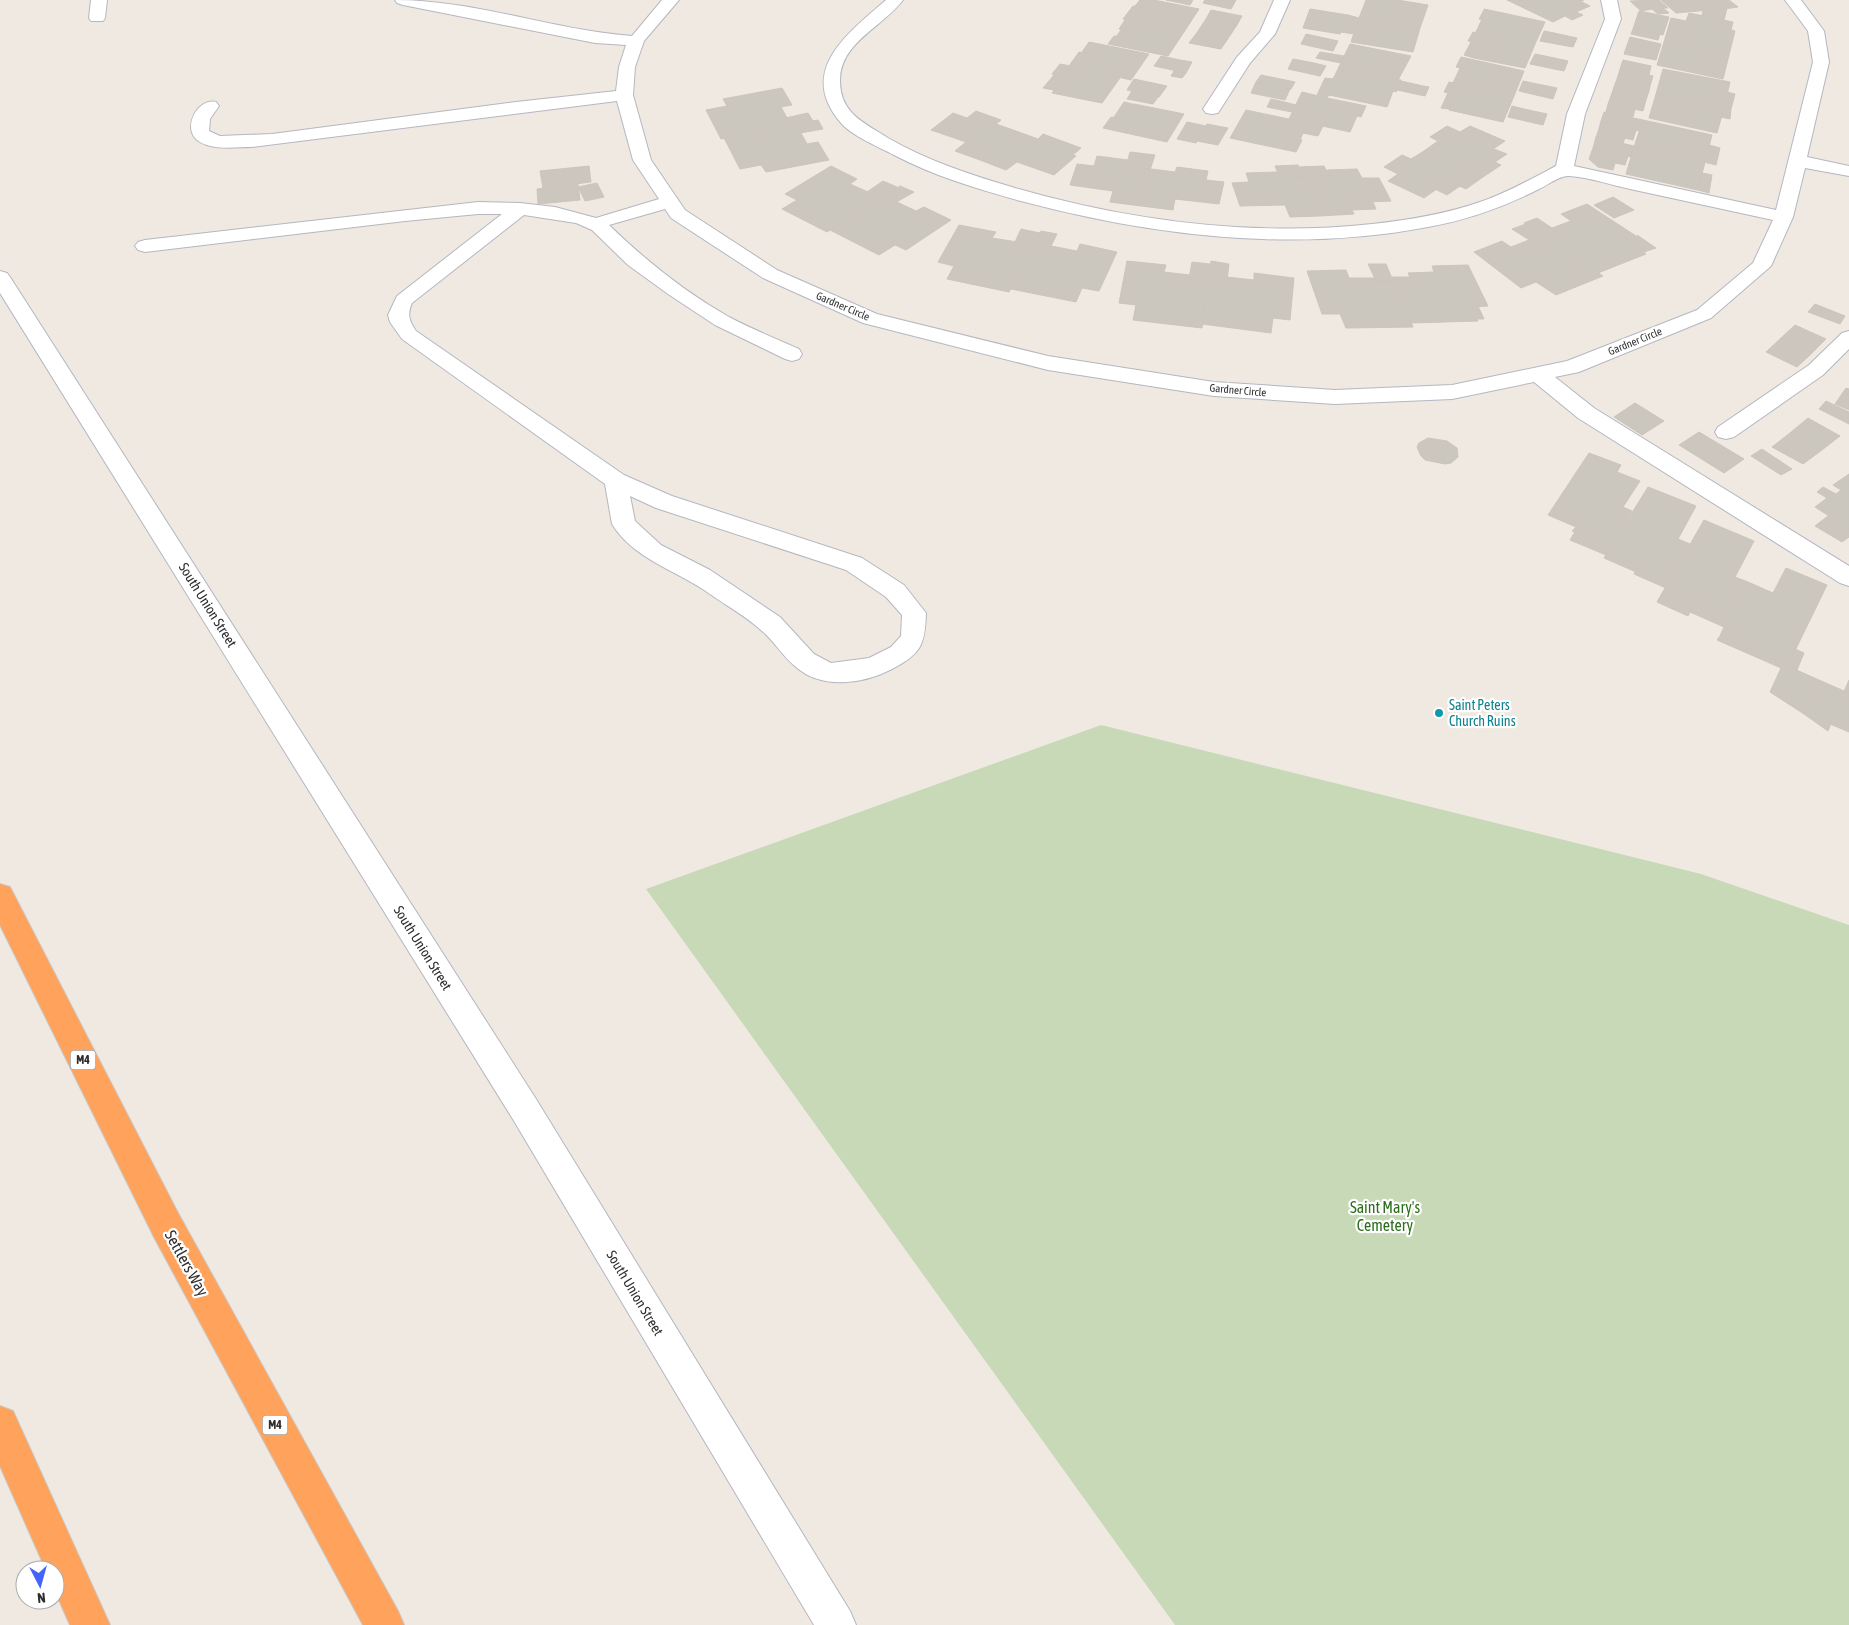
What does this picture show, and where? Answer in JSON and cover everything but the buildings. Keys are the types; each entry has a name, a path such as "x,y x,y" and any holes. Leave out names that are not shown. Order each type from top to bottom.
{"highway":[{"name":"Settlers Way","path":"0,896 166,1225 384,1625"},
{"path":"0,1424 90,1625"}],"street":[{"path":"97,18 99,0"},
{"path":"403,0 595,38 636,41"},
{"name":"Gardner Circle","path":"671,0 650,22 636,41 627,67 624,95 642,160 678,214 770,274 870,319 1048,363 1214,389 1334,397 1452,392 1572,367 1704,314 1761,266 1784,217 1821,62 1816,31 1793,0"},
{"path":"895,0 854,38 837,60 831,79 835,99 848,121 894,150 959,178 1037,200 1105,215 1202,229 1288,234 1332,233 1378,229 1436,220 1487,206 1518,193 1564,169 1784,217"},
{"path":"1212,109 1243,60 1267,34 1282,0"},
{"path":"1564,169 1576,114 1613,19 1609,0"},
{"path":"210,106 198,124 199,131 208,139 236,142 293,137 574,99 624,95"},
{"path":"1798,161 1849,171"},
{"path":"594,224 670,202"},
{"path":"145,246 478,208 520,209 555,213 581,218 599,226 635,262 674,290 722,321 792,354"},
{"path":"520,209 404,300 398,310 399,320 409,335 616,480 664,502 854,564 895,590 914,612 914,638 900,654 874,668 846,672 828,672 805,661 771,624 702,576 652,551 624,524 616,480"},
{"name":"South Union Street","path":"0,277 525,1110 836,1625"},
{"path":"1726,432 1816,370 1849,337"},
{"path":"1538,374 1586,413 1849,577"}],"green space":[{"name":"Saint Mary's Cemetery","path":"1101,725 1701,874 1849,925 1849,1625 1175,1625 646,889"}],"place":[{"name":"Saint Peters Church Ruins","path":"1439,713"}]}
